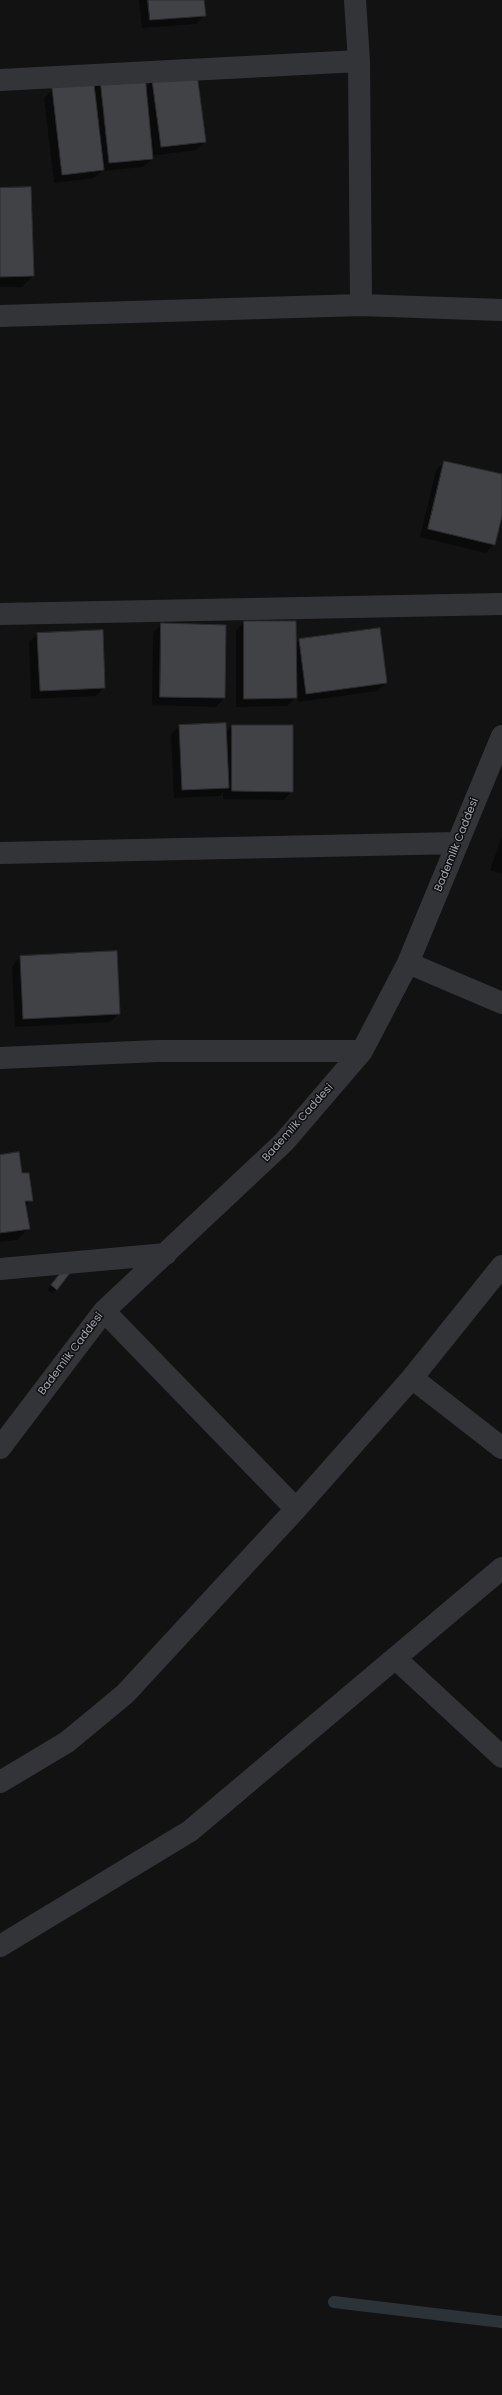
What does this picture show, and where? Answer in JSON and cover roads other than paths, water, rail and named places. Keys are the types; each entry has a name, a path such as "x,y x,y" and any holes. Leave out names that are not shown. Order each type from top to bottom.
{"street":[{"path":"355,0 359,61 361,305"},
{"path":"0,80 359,61"},
{"path":"0,316 361,305 502,310"},
{"path":"0,614 502,604"},
{"name":"Bademlik Caddesi","path":"0,1448 104,1311 284,1142 362,1051 408,963 502,736"},
{"path":"0,853 458,843"},
{"path":"408,963 502,1003"},
{"path":"0,1058 158,1051 362,1051"},
{"path":"0,1269 166,1254"},
{"path":"0,1782 67,1742 125,1694 296,1509 412,1378 502,1266"},
{"path":"104,1311 296,1509"},
{"path":"412,1378 502,1448"},
{"path":"0,1946 190,1831 502,1568"},
{"path":"395,1658 502,1757"}],"waterway":[{"path":"334,2302 502,2322"}]}
